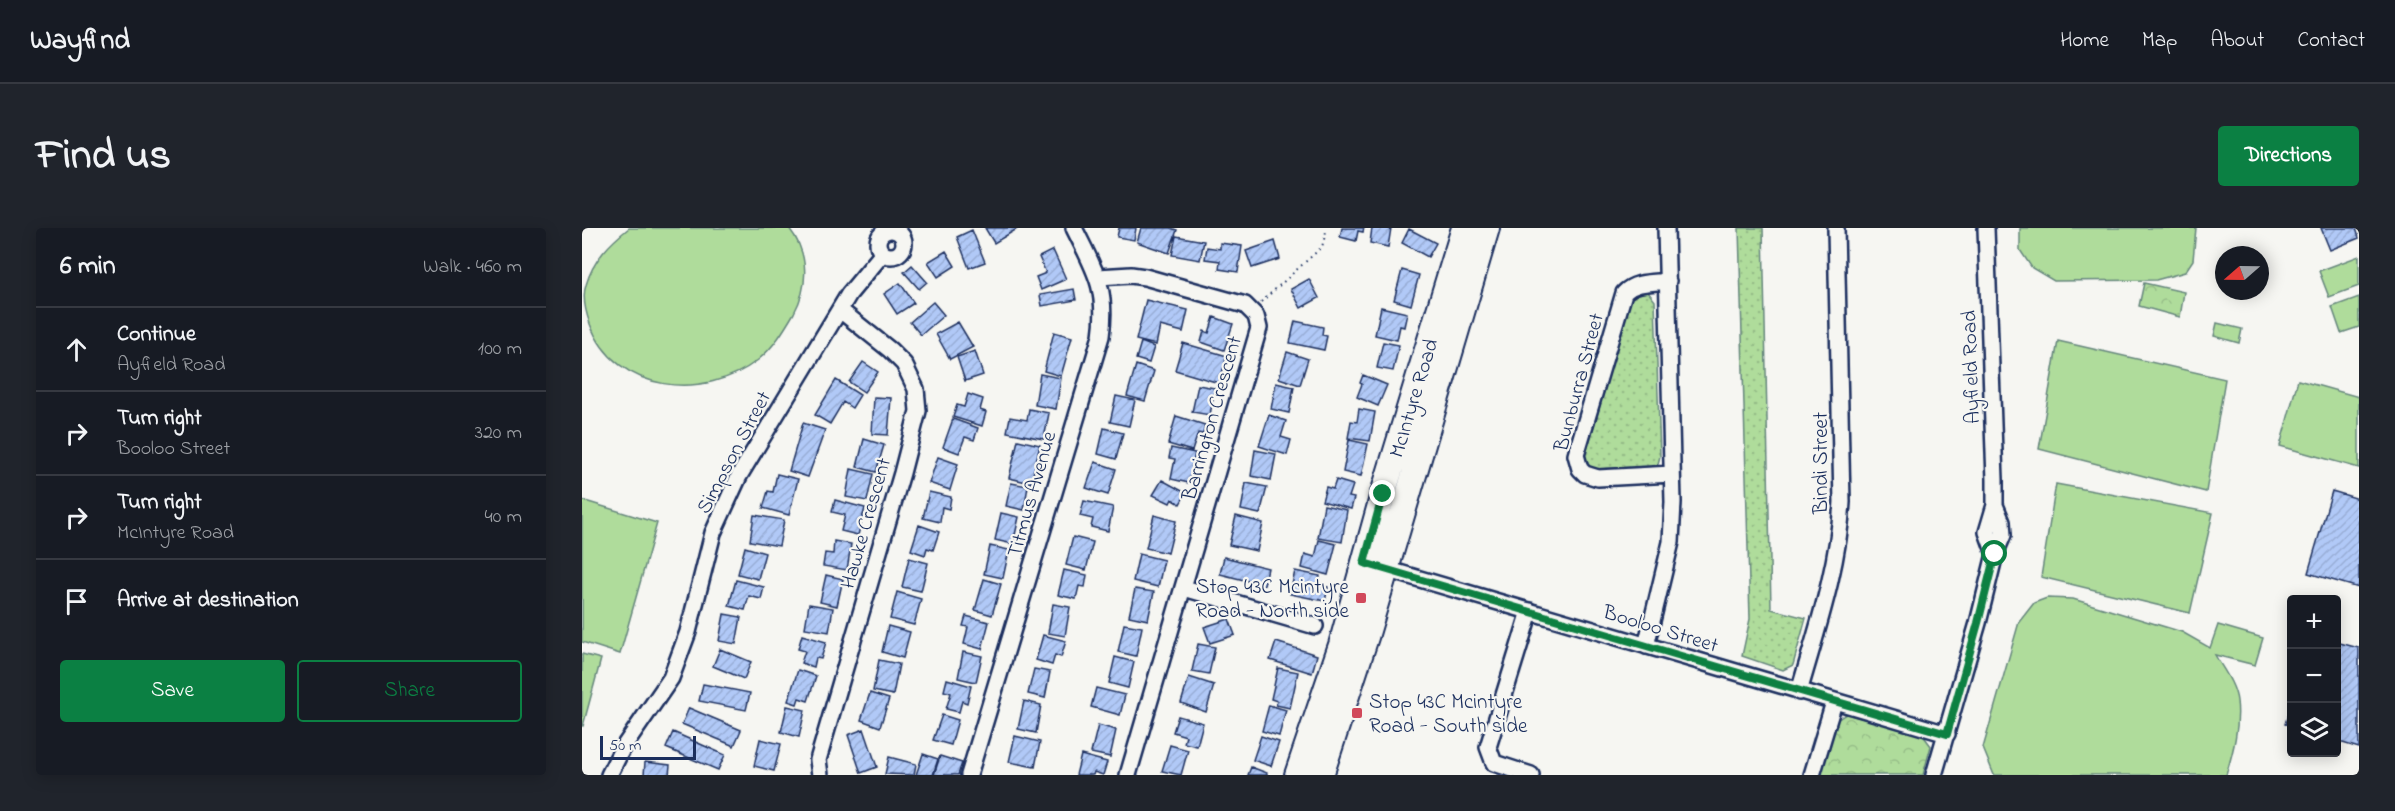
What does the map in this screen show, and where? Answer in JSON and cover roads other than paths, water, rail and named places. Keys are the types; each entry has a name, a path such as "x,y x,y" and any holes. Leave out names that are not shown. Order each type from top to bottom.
{"main road":[{"name":"McIntyre Road","path":"1321,775 1464,228"},
{"name":"McIntyre Road","path":"1297,775 1341,645 1375,566 1487,228"}],"street":[{"path":"903,236 916,228"},
{"name":"Titmus Avenue","path":"969,775 1101,336 1104,304 1098,277 1074,228"},
{"path":"1646,645 1671,542 1672,474 1666,228"},
{"name":"Bindi Street","path":"1799,692 1833,572 1839,540 1842,502 1836,228"},
{"name":"Ayfield Road","path":"1934,775 2003,530 1995,505 1986,228"},
{"path":"892,230 903,236 904,243 900,253 891,256 884,253 879,243 880,231 892,230"},
{"name":"Simpson Street","path":"609,775 621,751 671,678 688,632 713,533 739,476 849,294 884,253"},
{"name":"Barrington Crescent","path":"1098,277 1145,276 1245,305 1252,310 1257,319 1258,328 1128,775"},
{"name":"Bunburra Street","path":"1668,281 1638,284 1630,287 1624,293 1576,455 1580,469 1592,477 1672,474"},
{"name":"Hawke Crescent","path":"820,775 818,760 918,411 916,389 904,364 840,310"},
{"name":"Booloo Street","path":"1375,566 1947,734"},
{"path":"1184,588 1315,626"},
{"path":"1530,611 1488,747 1494,763 1531,775"},
{"path":"1812,775 1834,702"},
{"name":"Simpson Street","path":"597,775 603,766 621,751"}],"place":[{"name":"Stop 43C Mcintyre Road - North side","path":"1361,598"},
{"name":"Stop 43C Mcintyre Road - South side","path":"1357,713"}]}
